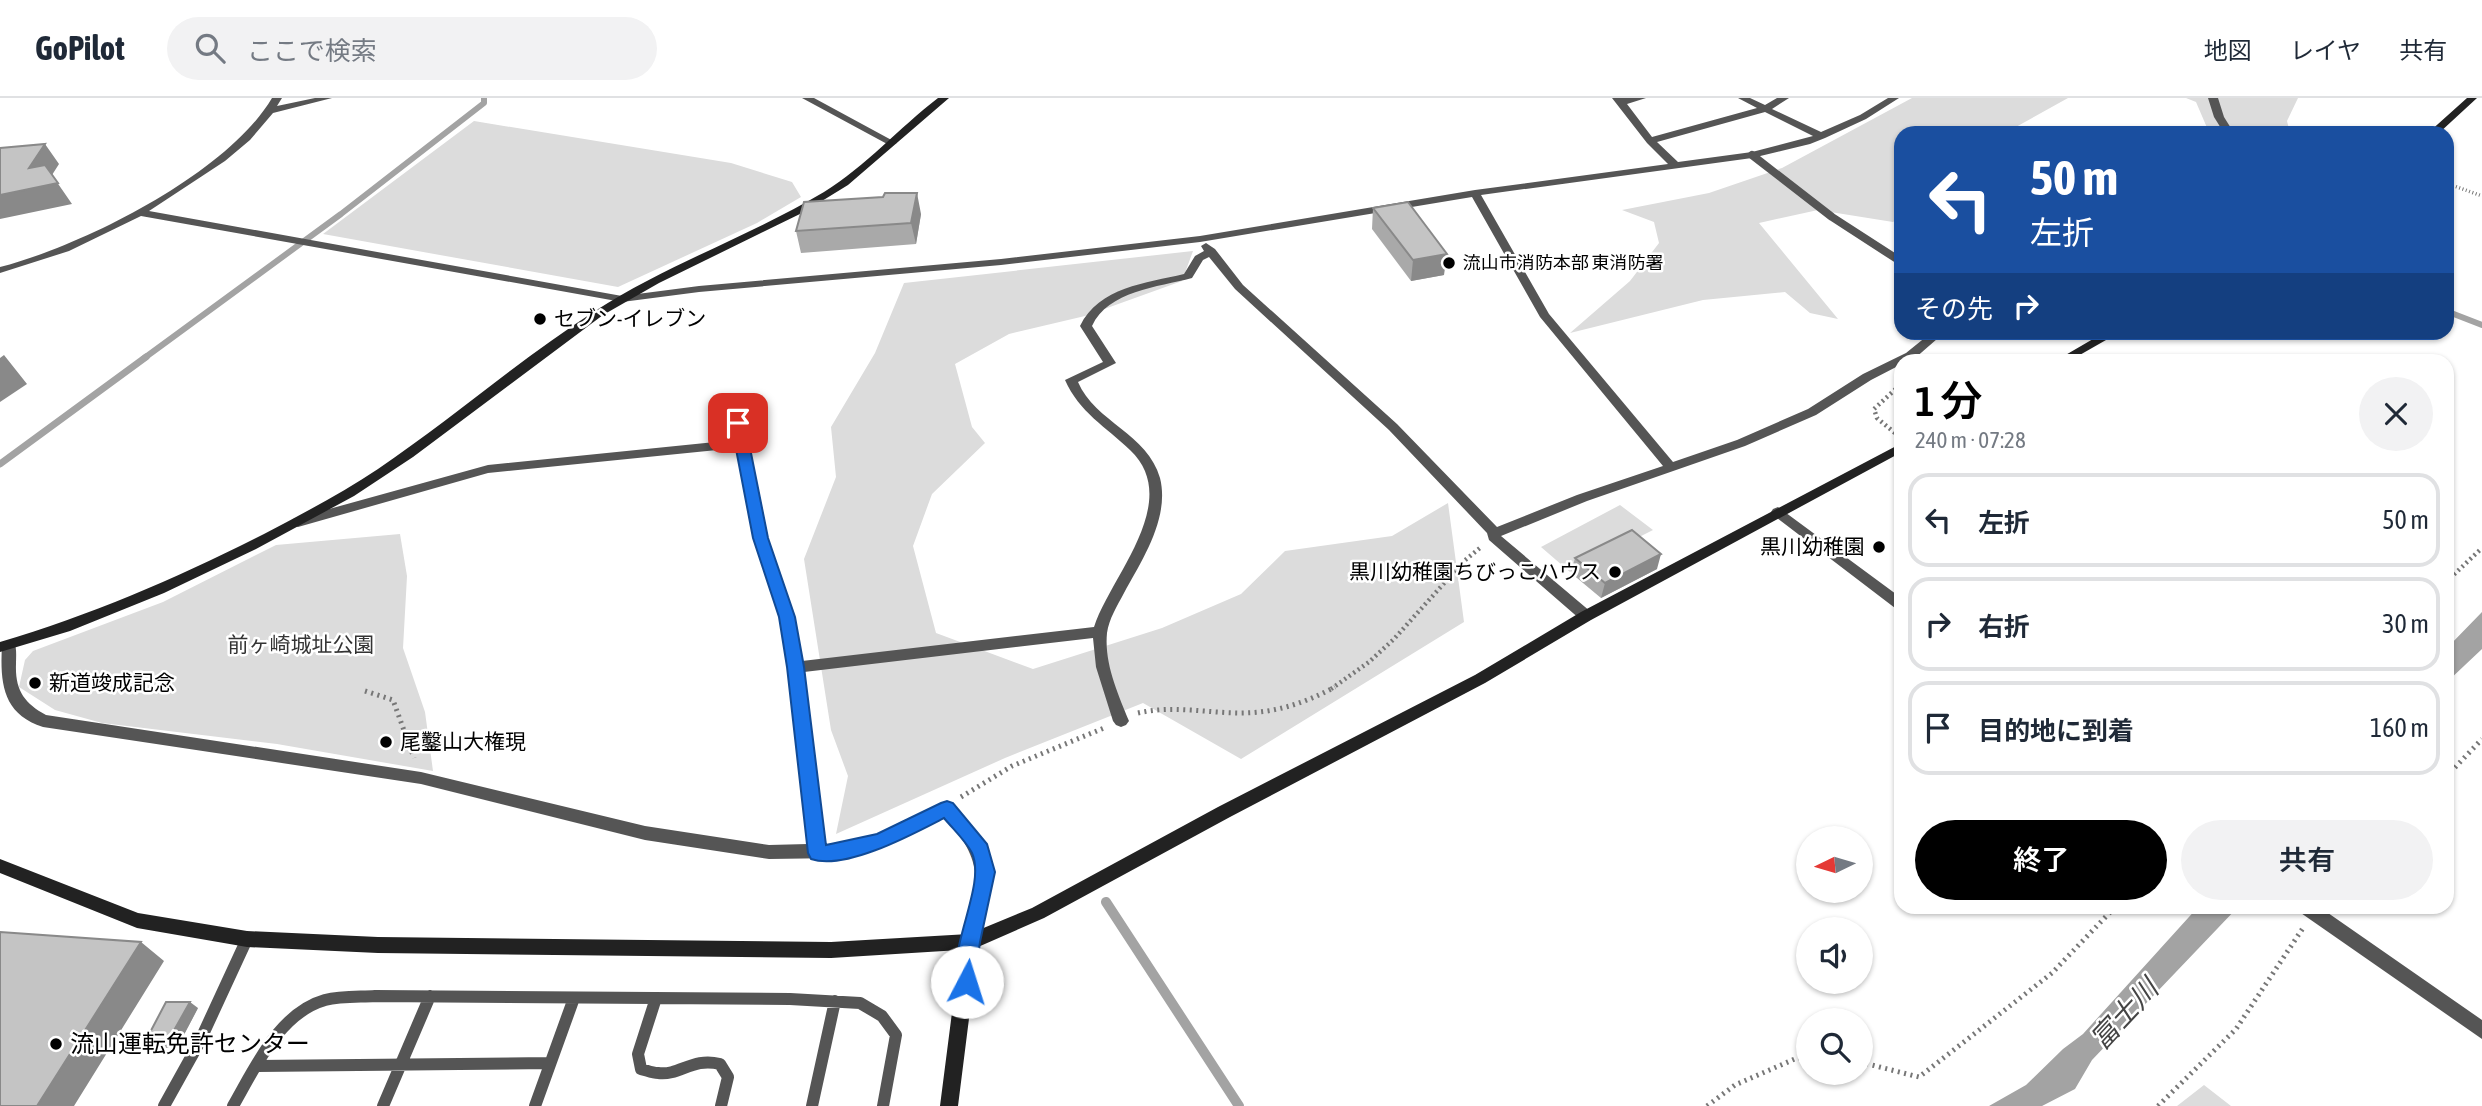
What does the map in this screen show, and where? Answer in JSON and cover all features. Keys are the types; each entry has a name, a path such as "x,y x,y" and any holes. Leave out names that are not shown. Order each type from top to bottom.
{"street":[{"path":"0,270 53,254 87,240 139,212 246,139 273,110 277,98"},
{"path":"273,110 327,98"},
{"path":"807,98 892,143"},
{"path":"943,98 853,177 829,193 762,229 674,269 622,299 568,334 407,456 298,522 160,589 57,629 4,646 10,691 20,708 43,721 421,778 645,833 745,849 817,853 839,851 880,841 947,808 980,849 986,872 970,942 948,1106"},
{"path":"1619,100 1641,98"},
{"path":"1743,98 1822,136"},
{"path":"1650,141 1765,109 1784,98"},
{"path":"139,212 622,299 699,289 1001,262 1200,239 1475,193 1752,155 1822,136 1863,117 1894,98"},
{"path":"2213,98 2218,117 2224,126"},
{"path":"2441,126 2472,98"},
{"path":"1619,100 1650,141 1675,166"},
{"path":"1475,193 1544,314 1670,466"},
{"path":"1200,239 1240,287 1393,427 1495,535 1586,616"},
{"path":"1121,721 1108,685 1100,632 1111,605 1145,541 1155,494 1154,478 1145,458 1091,412 1074,391 1071,380 1110,363 1087,326 1088,317 1107,299 1188,276 1199,258 1210,251"},
{"path":"1912,354 1930,340"},
{"path":"2074,354 2100,340"},
{"path":"1495,535 1670,466 1741,443 1812,412 1867,377 1894,364"},
{"path":"734,403 761,538 787,617 796,667 817,853"},
{"path":"298,522 488,469 741,443"},
{"path":"0,866 137,920 247,939 378,945 831,950 970,942 1063,900 1224,812 1480,679 1586,616 1894,451"},
{"path":"1778,512 1894,599"},
{"path":"796,667 1100,632"},
{"path":"2315,914 2482,1030"}],"lane":[{"path":"1752,155 1832,217 1894,257"},
{"path":"164,1106 205,1032 247,939"},
{"path":"383,1106 430,996"},
{"path":"233,1106 269,1047 290,1023 315,1004 343,997 430,996 860,1003 883,1016 896,1035 883,1106"},
{"path":"535,1106 574,998"},
{"path":"656,998 638,1054 641,1069 660,1074 689,1064 707,1061 720,1064 728,1077 720,1106"},
{"path":"812,1106 835,1001"},
{"path":"257,1066 550,1063"}],"path":[{"path":"2454,186 2482,196"},
{"path":"1894,391 1874,409 1877,418 1894,432"},
{"path":"947,808 990,778 1142,711 1264,712 1303,702 1339,686 1375,659 1464,561 1495,535"},
{"path":"2454,574 2482,548"},
{"path":"365,691 393,700 421,778"},
{"path":"2454,768 2482,738"},
{"path":"1873,1065 1919,1077 2052,973 2108,914"},
{"path":"2158,1106 2236,1028 2307,914"},
{"path":"1707,1106 1735,1085 1796,1058"}],"green space":[{"path":"1912,98 2068,98 2018,126 1894,126 1893,222 1818,210 1759,223 1838,319 1810,313 1785,292 1703,300 1570,333 1630,281 1659,243 1654,222 1622,210 1709,193 1782,168"},
{"path":"2186,98 2298,98 2287,121 2288,126 2206,126 2196,102"},
{"path":"474,121 731,163 792,182 801,197 757,223 618,287 323,234"},
{"path":"1193,251 1182,281 1085,316 1009,334 955,364 972,427 985,443 932,494 913,546 936,633 1033,669 1162,628 1241,594 1285,551 1392,536 1448,503 1464,622 1241,759 1143,703 1005,758 836,834 848,776 831,730 804,559 836,477 831,427 875,353 904,283"},
{"path":"1620,505 1653,530 1570,572 1541,547"},
{"name":"前ヶ崎城址公園","path":"400,534 407,576 403,648 425,712 433,771 277,744 102,723 55,710 19,687 25,660 33,651 163,602 276,545"},
{"path":"2204,1085 2231,1106 2177,1106"}],"water":[{"path":"2482,612 2482,649 2454,675 2454,641"},
{"name":"富士川","path":"2192,914 2231,914 2092,1060 2075,1089 2042,1106 1989,1106 2026,1085 2063,1049 2083,1034"}],"building":[{"path":"45,144 29,168 45,165 58,183 0,195 0,148"},
{"path":"885,193 917,193 911,223 796,231 804,202 883,197"},
{"path":"1408,202 1447,254 1413,260 1373,208"},
{"path":"1632,530 1661,554 1605,583 1575,558"},
{"name":"流山運転免許センター","path":"0,932 141,942 37,1106 0,1106"},
{"path":"166,1002 190,1002 168,1041 145,1042"}],"waterway":[{"path":"143,359 341,214 484,103 484,98"},
{"path":"2454,314 2482,325"},
{"path":"0,464 146,357"},
{"path":"1106,902 1239,1106"}],"place":[{"name":"流山市消防本部 東消防署","path":"1449,263"},
{"name":"セブン-イレブン","path":"540,319"},
{"name":"黒川幼稚園","path":"1879,547"},
{"name":"黒川幼稚園ちびっこハウス","path":"1615,572"},
{"name":"新道竣成記念","path":"35,683"},
{"name":"尾鑿山大権現","path":"386,742"},
{"name":"流山運転免許センター","path":"56,1044"}],"route":[{"path":"738,423 761,538 787,617 796,667 817,853 839,851 880,841 922,823 947,808 980,849 986,872 970,942 967,982"}]}
